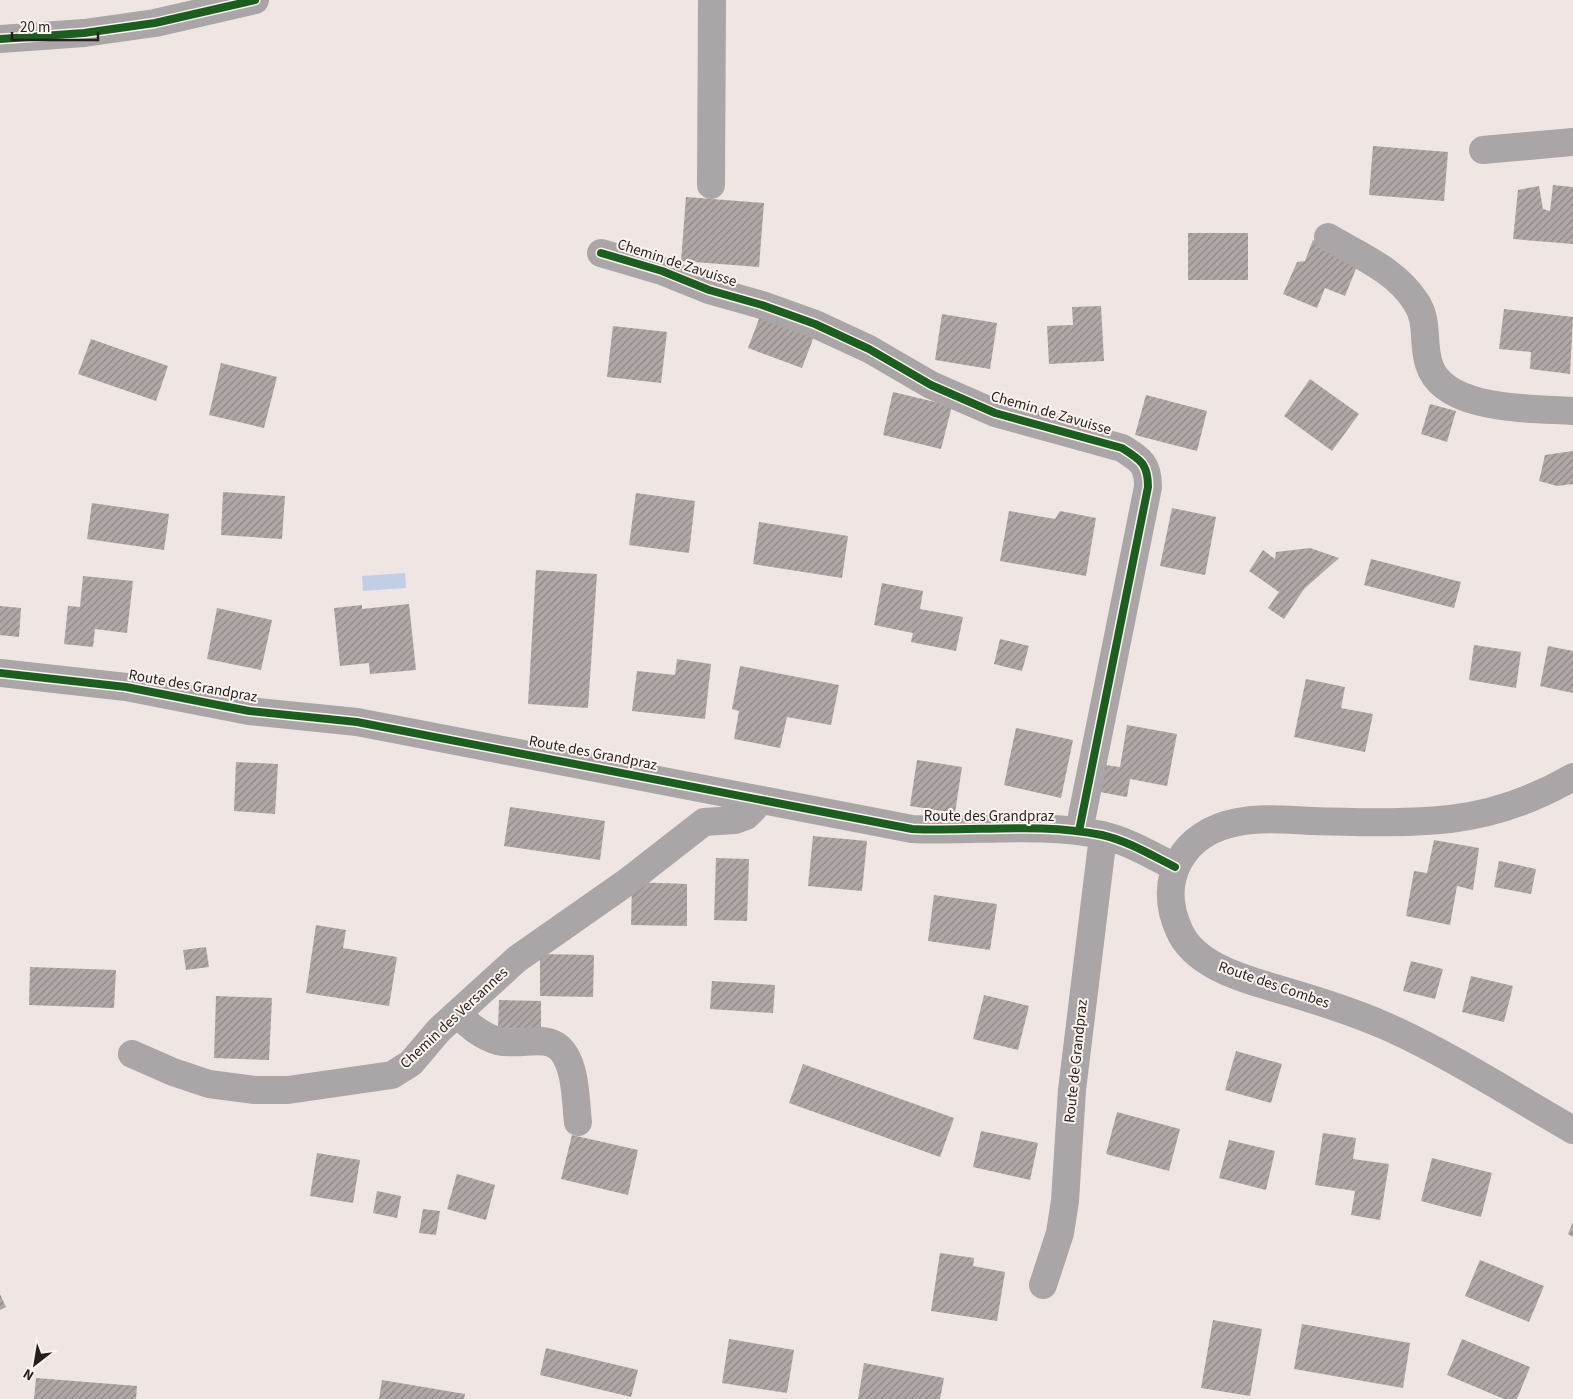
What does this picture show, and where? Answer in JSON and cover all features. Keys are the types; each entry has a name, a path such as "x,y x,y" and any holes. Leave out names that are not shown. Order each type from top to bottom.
{"street":[{"path":"0,38 84,33 146,24 255,0"},
{"path":"711,185 712,0"},
{"path":"1483,150 1573,142"},
{"path":"1328,237 1387,272 1405,287 1417,303 1425,323 1429,366 1434,376 1454,392 1473,401 1500,406 1573,411"},
{"name":"Chemin de Zavuisse","path":"601,252 662,270 709,290 762,304 815,324 869,349 931,385 995,413 1122,448 1140,460 1148,473 1148,487 1091,834"},
{"name":"Route des Grandpraz","path":"0,673 126,687 249,711 357,722 912,829 1043,828 1091,834 1128,843 1175,866"},
{"path":"1175,866 1194,843 1216,828 1237,822 1258,820 1383,822 1450,819 1511,806 1536,797 1573,777"},
{"name":"Chemin des Versannes","path":"132,1054 173,1072 209,1084 255,1090 288,1090 392,1075 411,1063 439,1030 517,958 627,882 704,822 735,820 746,816 754,808 756,800"},
{"name":"Route de Grandpraz","path":"1043,1285 1060,1233 1065,1201 1091,834"},
{"name":"Route des Combes","path":"1175,866 1170,899 1174,919 1180,934 1208,962 1234,974 1320,1001 1389,1027 1573,1130"},
{"path":"457,1014 483,1036 500,1041 543,1040 561,1048 572,1070 578,1122"}],"water":[{"path":"405,573 406,588 363,591 362,576"}],"building":[{"path":"1373,146 1448,152 1444,201 1369,195"},
{"path":"1553,185 1573,187 1573,244 1513,239 1518,190 1539,186 1543,209 1550,211"},
{"path":"686,197 764,203 759,267 681,261"},
{"path":"1188,233 1248,233 1248,280 1188,280"},
{"path":"1313,240 1360,259 1345,296 1325,288 1317,308 1283,294 1297,262 1305,261"},
{"path":"1101,306 1104,361 1049,364 1047,326 1073,325 1072,307"},
{"path":"1504,309 1573,317 1570,374 1530,369 1531,352 1499,349"},
{"path":"762,311 816,331 802,368 748,348"},
{"path":"942,314 997,323 990,369 935,360"},
{"path":"613,326 667,332 661,383 607,377"},
{"path":"91,339 168,366 156,401 78,374"},
{"path":"221,363 277,377 264,428 209,415"},
{"path":"1310,379 1359,414 1332,451 1284,416"},
{"path":"893,392 952,406 941,449 883,435"},
{"path":"1146,395 1207,411 1197,451 1135,435"},
{"path":"1430,404 1456,411 1447,442 1421,434"},
{"path":"1573,451 1573,484 1557,486 1539,481 1545,455"},
{"path":"223,492 285,496 282,539 221,535"},
{"path":"636,493 695,501 689,553 629,545"},
{"path":"92,503 169,514 164,550 87,539"},
{"path":"1172,508 1216,517 1205,575 1160,566"},
{"path":"1009,511 1055,519 1060,511 1096,518 1086,576 1000,561"},
{"path":"759,522 848,536 842,578 753,564"},
{"path":"1310,548 1339,558 1304,589 1284,619 1268,608 1279,592 1249,571 1263,550 1275,559 1276,552"},
{"path":"1371,559 1461,582 1454,608 1364,585"},
{"path":"536,570 597,574 588,708 528,704"},
{"path":"83,576 133,581 127,633 95,629 93,647 64,644 68,606 80,607"},
{"path":"882,583 923,591 920,609 963,617 956,651 911,642 913,633 874,625"},
{"path":"409,604 416,670 370,674 369,663 340,666 334,608 362,605 362,609"},
{"path":"0,606 21,608 19,637 0,635"},
{"path":"217,608 272,620 261,670 207,659"},
{"path":"1000,639 1029,646 1022,671 994,664"},
{"path":"1474,645 1521,652 1516,688 1469,680"},
{"path":"1548,646 1573,651 1573,693 1540,686"},
{"path":"677,659 711,664 705,719 632,711 637,671 675,675"},
{"path":"740,666 839,685 831,725 787,717 780,748 734,739 739,711 732,709"},
{"path":"1306,679 1345,687 1341,708 1373,714 1365,752 1294,737"},
{"path":"1127,725 1177,734 1167,786 1130,779 1127,797 1100,792 1105,765 1120,767"},
{"path":"1016,728 1073,740 1061,798 1004,785"},
{"path":"917,760 962,767 955,813 910,806"},
{"path":"236,762 278,764 275,814 234,811"},
{"path":"510,807 605,821 600,860 504,846"},
{"path":"813,836 867,841 862,891 808,886"},
{"path":"1434,840 1479,848 1473,890 1457,886 1450,925 1406,916 1414,871 1427,873"},
{"path":"716,858 749,859 747,921 714,920"},
{"path":"1499,861 1536,869 1531,894 1494,887"},
{"path":"632,882 687,884 687,926 631,925"},
{"path":"934,895 997,904 990,950 928,941"},
{"path":"316,925 346,930 343,948 397,957 389,1006 306,993"},
{"path":"206,947 209,967 186,970 183,950"},
{"path":"540,954 594,955 593,997 540,996"},
{"path":"1411,961 1443,969 1435,999 1403,991"},
{"path":"30,967 116,970 114,1008 29,1005"},
{"path":"1471,976 1513,986 1504,1022 1462,1012"},
{"path":"712,981 775,985 773,1013 710,1009"},
{"path":"984,995 1029,1006 1018,1050 973,1039"},
{"path":"216,996 272,998 269,1060 214,1058"},
{"path":"499,1000 541,1001 541,1029 498,1028"},
{"path":"1236,1051 1282,1064 1271,1103 1225,1090"},
{"path":"803,1064 954,1118 940,1157 789,1103"},
{"path":"1117,1112 1180,1129 1169,1171 1106,1154"},
{"path":"981,1131 1038,1143 1030,1180 973,1167"},
{"path":"1323,1133 1356,1138 1353,1159 1389,1164 1380,1220 1351,1215 1355,1191 1315,1185"},
{"path":"572,1135 638,1150 628,1195 561,1179"},
{"path":"1229,1140 1275,1151 1266,1190 1219,1178"},
{"path":"317,1153 360,1160 353,1203 310,1196"},
{"path":"1432,1158 1492,1173 1481,1217 1421,1201"},
{"path":"457,1174 495,1185 486,1220 447,1209"},
{"path":"377,1191 401,1196 397,1218 373,1213"},
{"path":"423,1209 440,1211 436,1235 419,1233"},
{"path":"1573,1222 1573,1237 1568,1234"},
{"path":"940,1253 974,1258 973,1266 1005,1272 997,1321 931,1311"},
{"path":"1480,1260 1544,1286 1529,1322 1465,1296"},
{"path":"0,1294 6,1307 0,1310"},
{"path":"1213,1320 1262,1329 1250,1396 1201,1388"},
{"path":"1302,1324 1410,1343 1403,1388 1294,1369"},
{"path":"729,1339 794,1350 787,1393 722,1383"},
{"path":"1462,1339 1530,1367 1517,1399 1504,1399 1447,1375"},
{"path":"546,1348 638,1370 631,1397 540,1375"},
{"path":"864,1363 944,1378 940,1399 858,1399"},
{"path":"36,1378 137,1386 136,1399 34,1399"},
{"path":"382,1380 465,1394 464,1399 379,1399"}],"cycle path":[{"path":"0,39 84,33 155,23 255,0"},
{"path":"601,253 662,271 709,290 762,305 815,324 869,349 931,385 995,413 1122,448 1142,463 1147,473 1148,487 1079,831"},
{"path":"0,673 126,687 249,711 357,722 912,829 1031,828 1079,831 1121,841 1175,867"}]}
